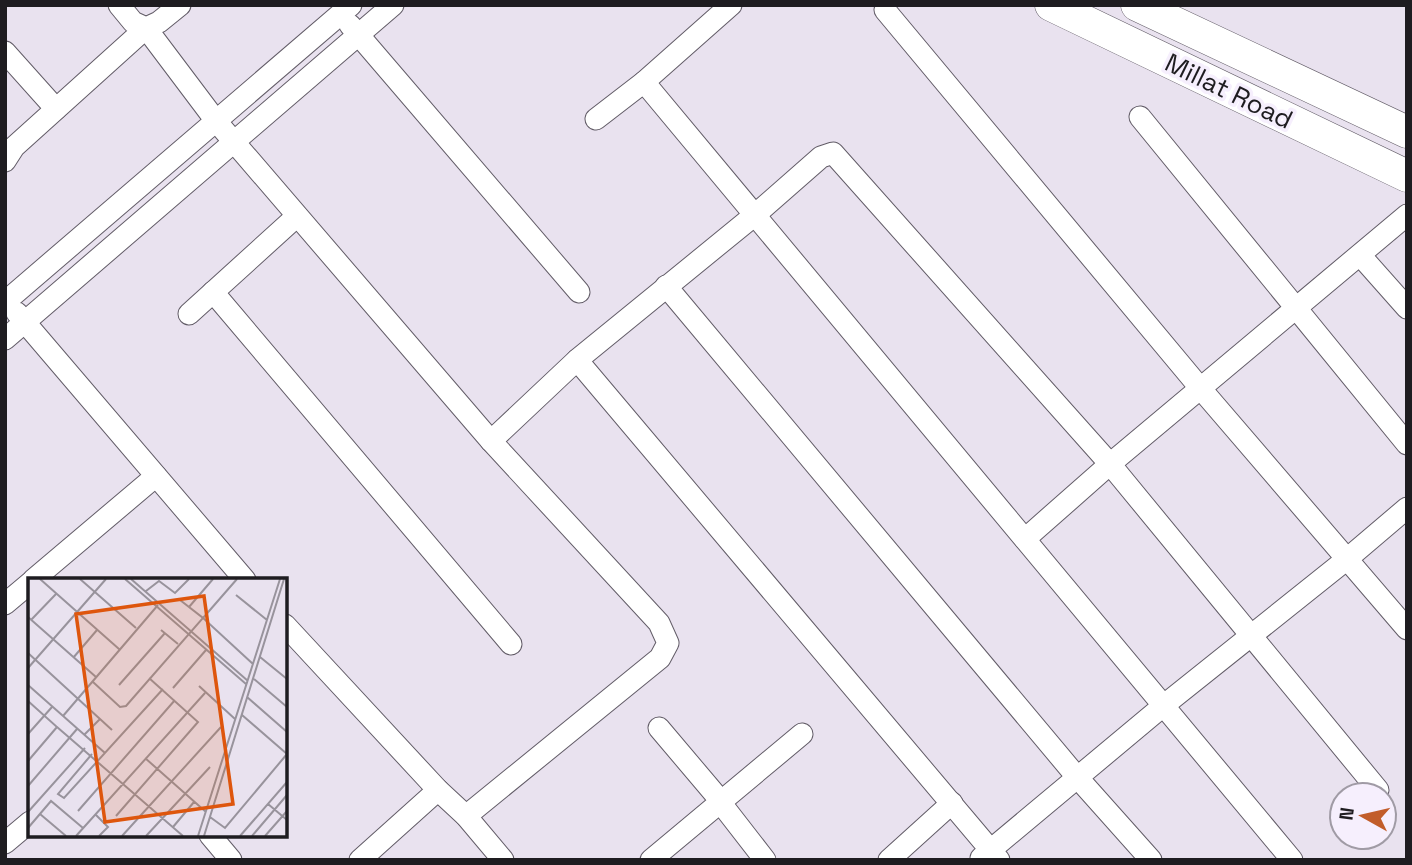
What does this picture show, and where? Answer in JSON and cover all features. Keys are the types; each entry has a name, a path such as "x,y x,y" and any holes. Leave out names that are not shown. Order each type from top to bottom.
{"main road":[{"name":"Millat Road","path":"1051,5 1407,176"},
{"name":"Millat Road","path":"1137,5 1407,132"}],"street":[{"path":"119,5 133,22 146,28 216,121 491,441 659,623 668,643 660,658 466,816"},
{"path":"5,161 15,147 55,109 146,28 159,22 180,5"},
{"path":"5,339 393,5"},
{"path":"596,119 644,82 731,5"},
{"path":"243,578 6,301 346,10 359,34 579,292"},
{"path":"885,10 1201,389 1407,629"},
{"path":"5,52 55,109"},
{"path":"644,82 1292,860"},
{"path":"1140,117 1407,444"},
{"path":"491,441 577,360 756,214 821,157 828,153 837,155 1110,464 1371,781"},
{"path":"1025,539 1110,464 1407,215"},
{"path":"189,314 297,216"},
{"path":"1360,255 1407,308"},
{"path":"666,286 1077,777 1151,860"},
{"path":"212,292 511,644"},
{"path":"577,360 952,803 990,857 1077,777 1407,508"},
{"path":"36,578 156,476"},
{"path":"5,604 28,584"},
{"path":"287,627 438,790 466,816 502,860"},
{"path":"659,728 765,860"},
{"path":"650,860 717,798 802,734"},
{"path":"360,860 438,790"},
{"path":"889,860 952,803"},
{"path":"5,843 28,824"},
{"path":"212,837 231,860"}]}
